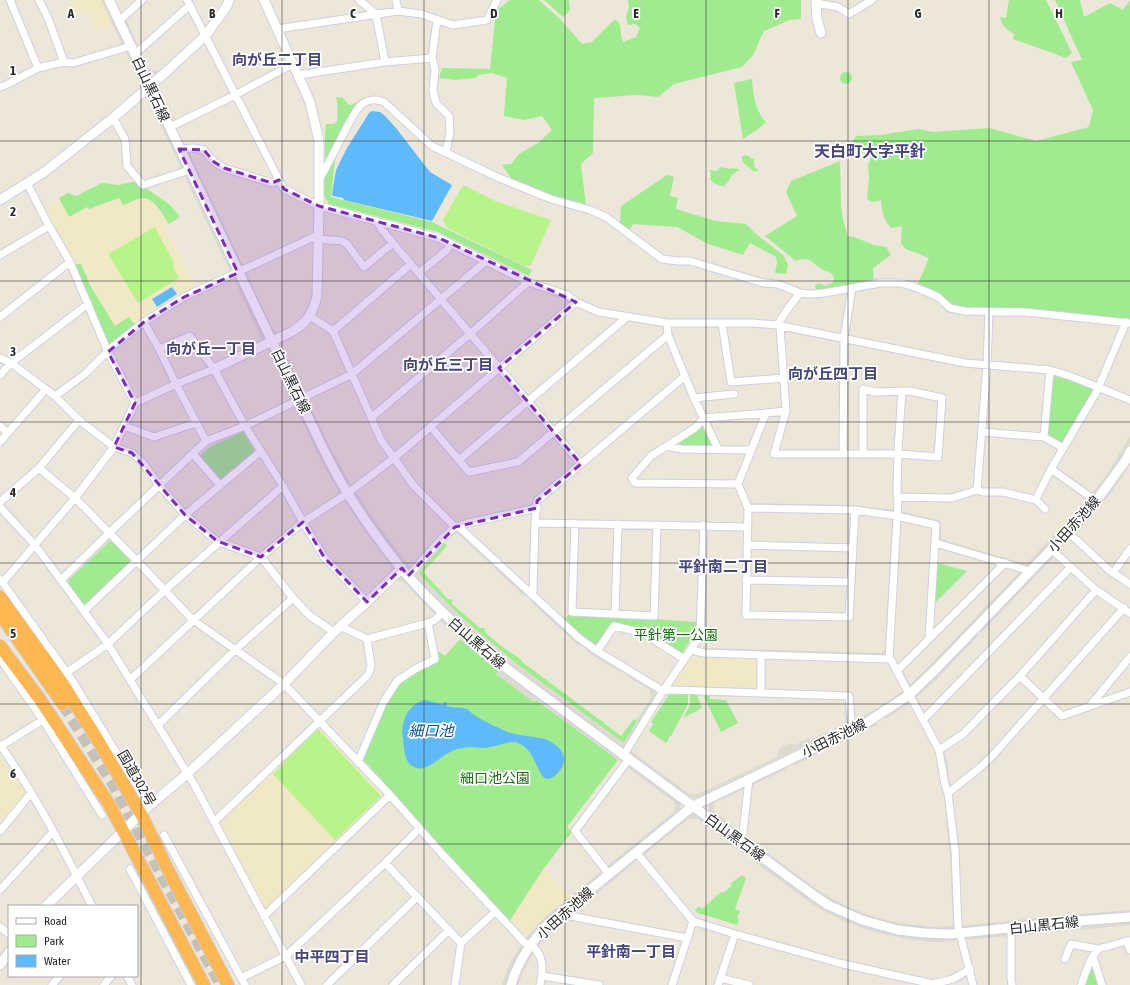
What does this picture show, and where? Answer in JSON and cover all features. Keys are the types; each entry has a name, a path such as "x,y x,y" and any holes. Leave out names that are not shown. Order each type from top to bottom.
{"highway":[{"name":"国道302号","path":"0,597 99,734 228,985"},
{"path":"0,614 61,706 0,627"},
{"path":"0,646 39,698 109,804 204,985"}],"street":[{"path":"10,0 38,68"},
{"path":"40,0 64,62"},
{"name":"白山黒石線","path":"109,0 271,341 323,448 348,493 366,520 408,576 442,612 468,636 506,668 812,894 828,905 862,920 898,930 938,934 960,934 1067,922 1130,917"},
{"path":"119,21 142,0"},
{"path":"1,198 43,173 113,118 166,72 206,35 227,6 229,0"},
{"path":"135,783 99,734 72,680 1,580 35,545 75,498 114,447 135,403 176,384 214,369 293,331 303,324 310,316 315,306 317,296 319,141 310,102 264,0"},
{"path":"359,0 376,14 385,62"},
{"path":"396,0 398,11"},
{"path":"277,29 398,11 421,14 453,25 486,20 497,0"},
{"path":"821,33 817,19 816,2 838,8 848,14 872,0"},
{"path":"0,87 38,68 64,62 73,64 133,50 188,2 284,189 319,206 439,238 528,282 567,295 576,302 600,312 667,323 753,323 778,325 965,363 1050,370 1070,376 1130,400"},
{"path":"437,20 432,58 435,69 433,91 436,103 450,116 450,132 446,152"},
{"path":"298,75 385,62 432,58"},
{"path":"170,128 293,64"},
{"path":"319,180 338,142 356,111 362,104 377,99 384,102 432,146 497,177 551,199 590,210 606,217 662,259 690,261 763,283 777,284 800,293 824,294 880,283 901,283 938,297 950,308 964,311 1025,312 1128,323 1099,387 1051,469 1036,500"},
{"path":"113,118 125,139 127,166 144,185 190,170"},
{"path":"179,149 193,148 204,150 214,162 224,168 272,183 279,180"},
{"path":"27,183 49,226 70,262 108,352 135,403"},
{"path":"378,221 382,230 581,464"},
{"path":"0,255 49,226"},
{"path":"55,396 85,374 108,352 144,322 184,297 238,272 318,237 342,241 347,244 364,266 393,243"},
{"path":"419,273 447,250 450,244"},
{"path":"0,317 70,262"},
{"path":"61,580 206,441 245,426 352,374 486,262"},
{"path":"333,332 411,264"},
{"path":"372,417 470,334 528,282"},
{"path":"843,454 844,338 852,288"},
{"path":"800,293 778,325 786,411 774,454 843,454 863,454 898,454 938,458 942,398 910,391 875,392 863,389 863,454"},
{"path":"130,680 261,557 303,522 348,493 394,458 576,302"},
{"path":"0,375 11,363 88,304"},
{"path":"977,490 987,364 989,312"},
{"path":"310,316 333,332 381,440 414,486 579,638 597,652 663,691 672,690 849,696 852,729"},
{"path":"459,460 627,317"},
{"path":"144,322 206,441"},
{"path":"667,323 668,335 694,398 718,449"},
{"path":"722,323 731,382 784,378"},
{"path":"431,427 469,472 518,462 668,335"},
{"path":"159,349 190,336 214,369 245,426 283,486 324,557 367,602"},
{"path":"0,358 11,363 55,396 79,420 114,447 132,453 185,515 217,541 261,557 293,598 310,616 337,629 367,639 428,623 435,620 442,612"},
{"path":"1044,437 1050,370"},
{"path":"531,594 533,591 537,501 685,376"},
{"path":"0,442 46,389"},
{"path":"902,392 889,658 923,720 940,755 945,785 948,793 955,851 958,926 973,985"},
{"path":"694,398 734,394"},
{"path":"738,484 635,483 632,478 651,456 695,428 704,418 786,411"},
{"path":"766,412 738,484 748,508 746,615 849,617 855,510"},
{"path":"0,502 39,468 79,420"},
{"path":"124,426 154,437 196,422"},
{"path":"0,426 8,433"},
{"path":"982,432 1044,437 1064,448"},
{"path":"667,446 681,448 750,450"},
{"path":"84,611 185,515 261,451"},
{"name":"小田赤池線","path":"511,985 517,966 530,945 541,932 563,911 693,806 866,723 909,695 1068,532 1096,501 1126,460 1130,451"},
{"path":"193,454 220,485"},
{"path":"39,468 75,498 138,561 193,620 284,684 320,720 495,912 524,942 530,945 540,955 542,961 542,976 540,985"},
{"path":"1051,469 1096,501"},
{"path":"66,673 108,644 165,590 283,486"},
{"path":"898,497 952,498 977,490 983,492 1003,492 1036,500 1045,509"},
{"path":"0,507 35,545 108,644 195,786 301,985"},
{"path":"408,576 442,538 457,527 468,523 537,508"},
{"path":"748,508 855,510 897,516 936,525 930,639"},
{"path":"535,523 748,526"},
{"path":"575,523 572,612 654,616 657,525"},
{"path":"615,614 618,524"},
{"path":"609,874 575,831 626,757 663,691 700,636 704,526"},
{"path":"1068,532 1113,573 1130,584"},
{"path":"936,543 1030,571"},
{"path":"747,546 853,548"},
{"path":"948,793 982,766 1127,610 1096,590 1051,549"},
{"path":"1113,573 1130,550"},
{"path":"897,671 1005,564"},
{"path":"923,720 1071,566"},
{"path":"47,905 141,814 187,774 284,684 337,629 402,568"},
{"path":"746,580 851,582"},
{"path":"938,750 964,734 1020,676 1096,590"},
{"path":"158,725 235,650 293,598"},
{"path":"358,762 383,703 397,681 415,669 435,659 428,623"},
{"path":"597,652 614,626 643,633 684,659"},
{"path":"214,822 367,676 371,666 367,639"},
{"path":"692,648 695,651 704,653 889,658"},
{"path":"761,655 761,693"},
{"path":"1090,706 1130,657"},
{"path":"0,659 43,720 102,815"},
{"path":"1020,676 1062,716 1130,692"},
{"path":"43,720 1,746 31,793 92,905"},
{"path":"742,841 749,779"},
{"path":"0,831 31,793"},
{"path":"264,916 390,796"},
{"path":"92,799 109,804"},
{"path":"164,835 243,982 286,956 419,829"},
{"path":"0,890 53,832"},
{"path":"636,852 693,922 839,963 933,985 953,979 970,969"},
{"path":"385,863 461,943"},
{"path":"167,868 187,877"},
{"path":"130,869 191,985"},
{"path":"327,985 417,897"},
{"path":"563,911 570,916 687,938"},
{"path":"455,985 461,943 495,912"},
{"path":"170,920 168,928 176,943 175,956"},
{"path":"672,985 693,922"},
{"path":"0,927 8,933"},
{"path":"1011,928 1012,985"},
{"path":"393,985 449,930"},
{"path":"735,934 719,981 749,985"},
{"path":"1065,959 1071,944 1098,948 1128,941 1130,950"},
{"path":"1082,985 1090,961 1098,948"},
{"path":"0,965 8,953"},
{"path":"1093,957 1102,985"},
{"path":"542,976 599,985"},
{"path":"52,985 59,977"},
{"path":"104,985 110,977"}],"highlighted area":[{"path":"179,149 204,150 214,162 224,168 272,183 279,180 284,189 319,206 439,238 576,302 499,368 581,464 537,501 537,508 455,527 408,576 402,568 367,602 324,557 303,522 261,557 217,541 185,515 132,453 114,447 135,403 108,352 144,322 184,297 238,273"}],"shaded area":[{"path":"69,0 101,0 112,24 102,29 94,27 85,8 75,12"},
{"path":"101,0 104,0 124,42 125,45 123,47"},
{"path":"127,19 138,46 141,46 137,48 124,22"},
{"path":"124,49 128,50 143,82 144,86 140,90 141,85"},
{"path":"141,53 149,69 162,71 158,74 149,72 140,54"},
{"path":"166,77 167,78 160,84 159,89 174,119 176,120 174,121 171,120 156,88 157,85"},
{"path":"142,97 149,98 151,100 183,166 182,170 148,99"},
{"path":"188,150 244,267 241,266 186,152"},
{"path":"184,175 188,176 233,270 231,274"},
{"path":"136,181 142,189 146,188 170,205 180,217 164,227 185,262 195,289 139,320 111,344 108,343 74,264 42,208 68,193 76,196 102,183 119,185"},
{"path":"246,272 274,331 279,332 280,334 273,334 245,276"},
{"path":"233,277 237,279 264,337 264,340 261,343 261,338"},
{"path":"787,329 839,340 841,345 838,342 787,332 783,336"},
{"path":"281,340 284,341 282,347 304,392 307,393 301,393 279,347"},
{"path":"847,343 983,367 984,371 981,369 963,367 849,344 846,347"},
{"path":"268,347 293,396 290,401 291,398 268,350 264,349"},
{"path":"309,398 309,403 333,452 351,484 355,484 351,486 348,484 340,470 306,404"},
{"path":"293,405 298,407 322,456 342,492 338,495 339,492 319,457 296,408 292,408 291,406"},
{"path":"241,430 245,431 256,450 254,453 254,450 242,432 210,447 200,456 200,459 199,455 209,446"},
{"path":"1130,436 1130,443 1116,466 1095,495 1093,495 1090,493 1095,490 1109,471"},
{"path":"1130,459 1130,465 1111,493 1075,535 1075,530"},
{"path":"357,489 357,493 371,515 409,566 412,566 411,568 408,568 368,517 355,495"},
{"path":"1087,498 1089,503 1028,567 942,542 938,538 939,524 902,514 901,511 941,521 941,537 943,540 1026,564 1076,513"},
{"path":"343,499 347,501 394,566 394,569 391,572 390,565 345,502 342,501"},
{"path":"748,500 751,503 851,505 893,510 890,512 751,505"},
{"path":"889,517 894,519 885,655 704,649 703,646 706,648 881,653 884,651 892,520"},
{"path":"456,531 490,562 489,563 457,533 447,539"},
{"path":"109,540 112,540 132,561 131,564 131,562 112,542 109,542 69,580 68,584 85,605 88,606 85,607 66,583 67,581"},
{"path":"443,543 420,571 420,575 461,617 513,662 622,742 625,741 637,722 636,720 652,696 649,694 650,690 627,676 628,675 657,691 658,693 625,747 619,746 511,665 458,620 415,576 417,571"},
{"path":"1052,555 1055,556 981,633 980,629"},
{"path":"496,567 526,595 524,596 494,568"},
{"path":"1020,571 1021,574 1019,577 936,663 912,686 908,685 901,673 901,670 903,668 903,671 910,684"},
{"path":"399,577 403,577 436,611 436,616 404,582 397,579"},
{"path":"531,600 581,645 580,647 530,601"},
{"path":"443,618 502,671 622,760 623,763 536,700 534,702 496,674 498,671 439,620"},
{"path":"976,634 979,635 937,679 917,697 923,710 928,711 923,713 914,697 915,694"},
{"path":"588,650 622,671 621,672 598,659 587,651"},
{"path":"690,657 756,658 759,661 757,690 673,688 672,685"},
{"path":"904,690 902,694 865,719 859,721 857,719 881,706"},
{"path":"706,694 844,698 847,701 847,726 697,797 690,798 630,754 630,750 689,794 698,794 777,757 780,748 790,743 795,745 809,738 810,740 844,724 845,722 845,701 843,699 705,696"},
{"path":"907,701 910,703 886,719 885,715"},
{"path":"875,722 877,725 836,745 835,741"},
{"path":"316,728 320,728 383,795 382,799 269,907 264,907 218,822"},
{"path":"825,746 827,749 795,765 794,761"},
{"path":"946,749 945,753 948,764 949,782 954,785 952,786 947,783 942,753"},
{"path":"0,757 25,794 0,823"},
{"path":"629,766 679,802 681,806 680,810 609,867 607,866 675,811 674,802 627,767"},
{"path":"784,766 786,769 751,786 753,782"},
{"path":"744,786 746,788 714,803 714,811 741,832 738,834 711,813 708,808 709,803"},
{"path":"691,814 696,814 814,901 841,916 875,929 894,934 921,938 956,938 957,941 931,942 906,939 874,932 845,922 821,910 802,897 698,819 688,819 644,855 644,851"},
{"path":"946,822 948,824 952,853 954,929 928,930 901,926 864,917 815,892 767,856 768,853 831,898 865,914 890,921 909,924 934,927 953,926 950,854"},
{"path":"634,859 637,861 572,913 573,909"},
{"path":"544,868 570,897 546,916 525,939 509,922"},
{"path":"603,870 602,874 542,925 529,939 525,939 546,916"},
{"path":"1130,910 1130,913 1059,918 963,928 961,926 1042,917"},
{"path":"562,918 567,918 546,937 537,948 536,945 545,933"},
{"path":"1130,921 1130,925 1012,936 1014,932"},
{"path":"1007,933 1009,936 966,940 967,937"},
{"path":"522,944 523,947 514,964 506,985 502,985 511,961"},
{"path":"531,951 534,952 518,985 515,985 523,962"}],"green space":[{"path":"510,0 539,0 560,19 582,44 592,42 615,19 620,24 623,42 636,37 640,28 635,24 628,25 626,17 629,7 628,0 801,0 801,19 790,20 764,31 753,55 742,67 674,84 658,97 637,95 594,98 593,153 581,164 586,206 549,196 513,181 502,165 511,164 519,154 538,143 552,130 542,116 524,120 504,116 507,78 492,73 478,75 475,78 455,80 439,78 442,68 490,69 496,11"},
{"path":"544,0 569,0 570,10 563,17"},
{"path":"1009,0 1046,0 1072,53 1066,58 1013,39 1014,34 1005,27 1000,17 1006,18"},
{"path":"1055,0 1080,0 1084,17 1110,3 1123,10 1130,0 1130,320 951,306 917,286 929,258 906,249 901,244 902,226 891,228 883,215 881,200 874,202 867,199 869,177 868,165 871,158 867,152 854,154 848,153 846,149 847,145 853,141 856,136 880,135 918,129 933,132 989,128 1036,141 1089,127 1093,110 1071,62 1082,60"},
{"path":"846,72 850,74 852,78 850,82 846,84 842,82 840,78 842,74"},
{"path":"752,79 757,108 762,118 766,122 743,139 734,83"},
{"path":"336,97 343,98 348,104 351,105 365,98 366,99 337,141 331,197 432,222 532,270 529,276 438,232 329,204 324,196 325,130 326,124 337,122 338,110"},
{"path":"747,155 752,159 754,158 754,166 758,171 753,171 742,161 742,156"},
{"path":"840,161 841,205 843,220 848,236 874,245 886,247 891,255 873,268 874,282 823,291 816,290 815,285 819,283 825,286 832,283 834,279 833,275 808,259 796,261 765,236 797,216 786,192 791,181"},
{"path":"720,167 740,170 732,175 728,182 720,186 715,184 710,179 710,169 717,171"},
{"path":"667,175 674,177 670,196 678,198 676,209 716,221 746,224 784,256 788,265 786,274 775,273 777,263 776,257 750,243 743,255 708,244 677,227 633,224 628,233 620,222 621,206"},
{"path":"136,181 142,189 146,188 170,205 180,217 169,224 158,207 150,200 142,198 123,205 119,198 89,209 87,207 69,217 59,198 68,193 76,196 102,183 119,185"},
{"path":"463,185 495,201 551,220 531,265 525,266 447,228 443,220"},
{"path":"155,227 174,263 173,267 179,278 138,303 108,254"},
{"path":"74,264 81,264 91,287 115,326 129,317 134,324 111,344 108,343"},
{"path":"1055,376 1092,389 1093,392 1064,443 1047,436 1051,378"},
{"path":"701,425 706,426 714,443 711,448 681,447 679,441"},
{"path":"244,432 255,450 254,453 222,481 219,480 200,459 200,456 210,447"},
{"path":"109,542 112,542 131,562 131,564 85,605 68,584 68,580"},
{"path":"444,543 447,546 423,572 448,599 452,600 452,604 480,628 484,628 486,633 501,646 522,660 521,661 621,736 634,719 637,721 625,741 622,742 514,662 461,617 420,575 420,571"},
{"path":"937,563 967,571 934,604"},
{"name":"平針第一公園","path":"570,613 696,622 695,633 682,653 679,654 643,631 613,624 599,645 595,646 564,620"},
{"name":"細口池公園","path":"460,639 498,671 496,674 534,702 536,700 618,760 567,827 572,832 544,868 509,922 362,758 383,708 398,684 412,666 436,656 435,649 445,656"},
{"path":"668,694 688,695 688,704 666,743 649,731 653,724 651,722"},
{"path":"690,695 697,695 702,708 683,718 690,705"},
{"path":"710,696 710,699 726,700 738,723 721,732 704,697"},
{"path":"318,729 381,796 335,840 273,774"},
{"path":"742,875 746,878 735,909 740,911 737,918 739,919 737,925 698,913 695,910 699,906 702,909 721,892 723,893 732,886 730,884"},
{"path":"1089,970 1095,970 1100,984 1084,985"}],"water":[{"path":"372,111 380,112 385,116 430,172 452,185 432,221 333,196 332,194 336,170 347,148 369,113"},
{"path":"172,287 177,294 157,307 152,299"},
{"name":"細口池","path":"426,700 443,705 444,702 447,702 446,706 467,709 485,722 507,732 547,740 558,747 564,755 564,762 561,770 551,778 544,778 528,750 522,745 512,742 486,748 459,748 424,768 414,767 408,762 405,755 402,732 404,719 410,709"}],"tunnel":[{"path":"63,704 112,782 221,985"}],"district":[{"name":"向が丘二丁目","path":"277,60"},
{"name":"天白町大字平針","path":"870,151"},
{"name":"向が丘一丁目","path":"211,349"},
{"name":"向が丘三丁目","path":"448,365"},
{"name":"向が丘四丁目","path":"833,374"},
{"name":"平針南二丁目","path":"723,567"},
{"name":"平針南一丁目","path":"631,952"},
{"name":"中平四丁目","path":"332,957"}]}
